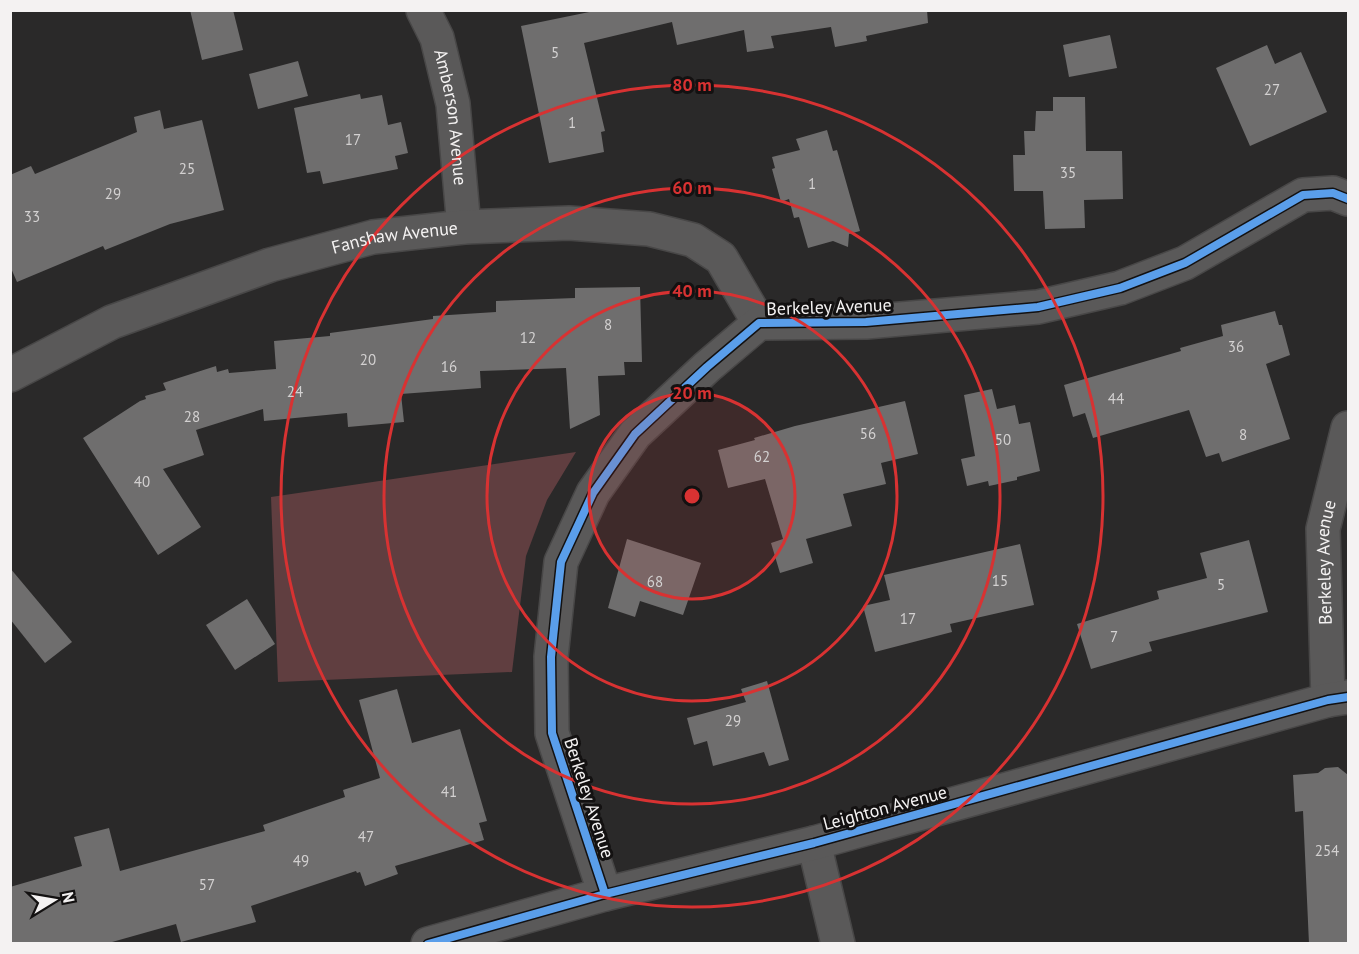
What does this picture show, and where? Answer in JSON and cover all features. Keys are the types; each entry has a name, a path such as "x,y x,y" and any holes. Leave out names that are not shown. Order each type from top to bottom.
{"street":[{"name":"Amberson Avenue","path":"423,10 437,38 453,104 464,227"},
{"name":"Berkeley Avenue","path":"605,894 552,733 551,657 561,562 593,493 635,434 759,323 866,322 1038,307 1120,288 1185,262 1303,195 1333,193 1348,199"},
{"name":"Fanshaw Avenue","path":"10,375 112,322 270,265 373,237 464,227 569,223 649,230 693,240 721,258 759,323"},
{"name":"Berkeley Avenue","path":"1338,698 1323,529 1348,428"},
{"name":"Leighton Avenue","path":"428,944 605,894 814,843 1338,698"},
{"path":"814,843 838,944"}],"shaded area":[{"path":"576,452 547,500 526,556 512,672 278,682 271,497"}],"building":[{"path":"190,10 233,10 243,50 202,60"},
{"path":"599,10 927,10 928,23 866,36 867,41 835,47 831,27 771,36 774,48 747,52 744,30 677,45 672,22 584,43 605,131 601,132 604,152 549,163 521,26"},
{"path":"1110,35 1117,68 1069,77 1063,45"},
{"path":"1267,45 1275,64 1301,52 1327,112 1250,146 1216,68"},
{"path":"298,61 308,96 258,109 249,74"},
{"path":"360,94 361,99 382,95 388,125 401,122 408,153 395,156 398,169 323,184 320,171 307,173 294,108"},
{"path":"1053,97 1085,97 1086,151 1122,151 1123,199 1084,200 1085,228 1045,229 1043,191 1014,191 1013,155 1025,155 1024,131 1035,131 1036,111 1053,111"},
{"path":"160,110 164,129 202,120 224,210 170,224 105,250 103,246 17,282 10,266 10,175 31,166 35,174 137,132 134,117"},
{"path":"827,130 833,151 837,150 860,231 849,234 848,247 833,241 808,248 799,217 794,218 789,199 781,202 772,169 775,168 772,157 800,150 796,139"},
{"path":"640,287 642,362 624,362 625,375 598,376 600,415 570,429 566,368 480,371 481,388 401,394 404,422 348,427 347,413 264,421 263,409 196,430 204,455 163,469 201,527 158,555 83,438 146,399 145,396 166,390 163,383 216,366 217,372 228,369 229,373 276,369 274,341 330,336 330,333 433,319 433,316 496,312 496,301 575,298 575,288"},
{"path":"1275,311 1279,325 1282,325 1290,355 1266,364 1290,439 1222,462 1219,453 1206,457 1189,410 1093,438 1085,413 1073,417 1064,385 1181,351 1180,348 1223,336 1221,325"},
{"path":"992,389 997,409 1015,405 1019,424 1030,422 1040,471 1017,477 1017,480 989,486 988,481 967,486 961,459 975,456 964,395"},
{"path":"905,401 918,454 881,463 886,484 843,494 852,526 806,539 813,563 780,573 771,543 783,539 765,479 728,488 718,450 795,426"},
{"path":"627,539 701,563 683,615 640,601 635,617 608,608"},
{"path":"1249,540 1268,612 1149,642 1152,651 1091,669 1077,624 1159,599 1157,591 1207,578 1200,553"},
{"path":"1020,544 1034,605 950,624 952,632 875,652 863,606 890,600 884,575"},
{"path":"10,568 72,642 45,663 10,619"},
{"path":"247,599 275,644 235,670 206,625"},
{"path":"767,681 789,760 769,766 764,752 713,766 707,741 694,745 687,718 746,702 741,689"},
{"path":"397,689 412,743 460,729 487,821 479,823 484,840 395,866 398,874 365,886 360,872 356,871 251,906 256,922 181,942 176,924 105,944 10,944 10,887 82,866 74,837 109,828 120,871 265,831 263,825 345,797 343,790 380,778 359,700"},
{"path":"1338,767 1348,775 1348,944 1309,944 1303,811 1295,812 1293,775 1318,773 1325,768"}],"cycle path":[{"path":"605,894 552,733 551,657 561,562 593,493 635,434 707,367 759,323 866,322 1038,307 1120,288 1185,263 1303,195 1333,193 1348,199"},
{"path":"428,944 605,894 814,843 1328,700 1348,697"}]}
